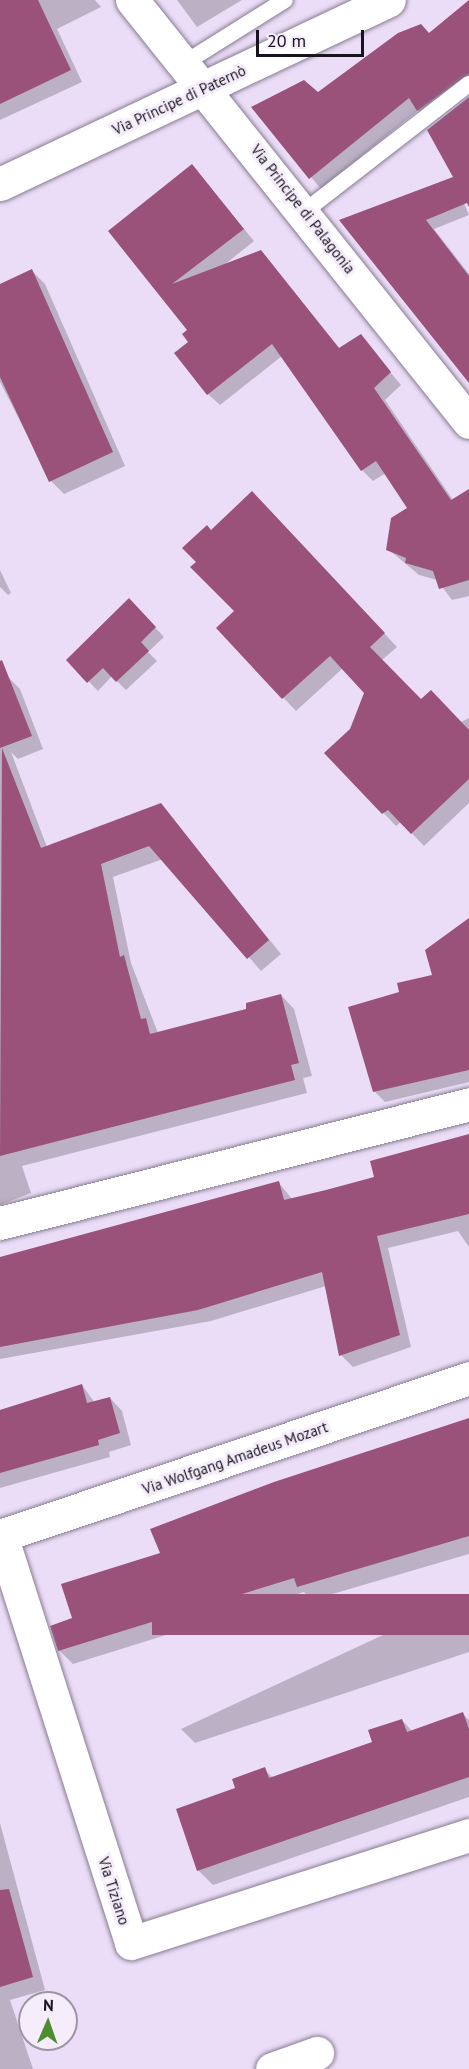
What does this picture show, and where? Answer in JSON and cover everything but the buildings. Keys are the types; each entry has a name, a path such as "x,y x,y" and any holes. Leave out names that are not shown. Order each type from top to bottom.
{"street":[{"name":"Via Principe di Palagonia","path":"132,0 305,211 469,422"},
{"name":"Via Principe di Paternò","path":"0,184 389,0"},
{"path":"0,1223 469,1104"},
{"name":"Via Wolfgang Amadeus Mozart","path":"1,1536 469,1378"},
{"name":"Via Tiziano","path":"1,1536 131,1943 469,1834"},
{"path":"272,2069 317,2054"}],"lane":[{"path":"183,63 285,0"},
{"path":"305,211 469,84"}]}
